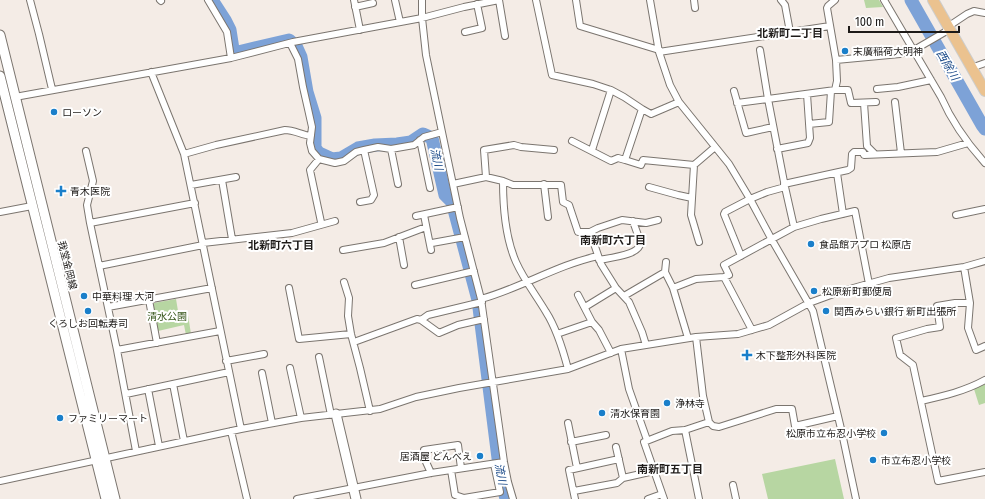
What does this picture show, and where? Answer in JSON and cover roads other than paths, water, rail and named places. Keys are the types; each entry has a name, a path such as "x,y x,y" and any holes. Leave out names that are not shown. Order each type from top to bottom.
{"main road":[{"path":"933,0 947,30 985,91"},
{"name":"我堂金岡線","path":"0,35 100,459 106,499"},
{"name":"我堂金岡線","path":"0,76 3,99 100,459 115,499"},
{"path":"3,99 15,97"},
{"path":"334,414 356,499"}],"street":[{"path":"30,0 40,34 52,89"},
{"path":"208,0 227,32 232,58"},
{"path":"354,0 360,30"},
{"path":"395,0 400,22"},
{"path":"422,0 422,18 426,55 458,207 462,238 471,272 481,301 504,462 513,499"},
{"path":"15,97 52,89 232,58 292,42 422,18 487,1 499,0 505,36"},
{"path":"536,0 552,75 593,84 610,90 651,114 680,102"},
{"path":"576,0 580,26 659,51 830,26"},
{"path":"650,0 659,51 670,85 680,102 729,164 813,311 856,499"},
{"path":"694,0 695,8"},
{"path":"781,0 786,5 790,32"},
{"path":"809,124 829,122 833,91 837,81 836,60 828,6 835,0"},
{"path":"884,0 942,97 948,112 968,143 985,163"},
{"path":"355,7 374,3"},
{"path":"465,32 482,28 477,4"},
{"path":"836,60 900,54 914,50 947,30 967,14 974,11 985,13"},
{"path":"292,42 298,58 302,87 312,127 310,143 312,151 319,159 335,163 344,160 356,152 378,147 391,149 414,145 422,139 442,132"},
{"path":"760,50 784,186 794,227"},
{"path":"971,68 985,63"},
{"path":"151,72 184,154 226,361 242,429"},
{"path":"877,89 898,87 931,80"},
{"path":"592,150 610,90"},
{"path":"737,104 848,90 851,104 876,102"},
{"path":"734,91 746,133 773,127"},
{"path":"777,149 808,143 810,138 807,94"},
{"path":"895,102 901,153"},
{"path":"864,103 867,146 875,154"},
{"path":"625,160 642,109"},
{"path":"184,154 216,145 285,130 292,130 311,136"},
{"path":"422,139 430,188"},
{"path":"572,141 611,161 618,158 641,165 643,160 694,165"},
{"path":"741,256 724,214 725,212 750,199 784,186 848,170 850,168 852,154 854,152 863,152 864,155 937,152 968,143"},
{"path":"486,177 484,150 514,145 554,150"},
{"path":"698,242 690,216 694,165 715,146"},
{"path":"391,149 398,184"},
{"path":"360,202 371,200 374,195 364,150"},
{"path":"86,151 93,180 87,205 90,223 126,394 136,451"},
{"path":"319,159 310,170 321,222"},
{"path":"837,173 844,214"},
{"path":"190,186 236,177"},
{"path":"453,184 486,177 513,185 561,185 563,202 569,205 578,232 590,232 622,220 646,222 658,220"},
{"path":"222,180 232,239"},
{"path":"503,181 503,196 509,242 516,262 526,281 547,313 557,334 568,369"},
{"path":"544,184 548,217"},
{"path":"649,187 678,196 692,198"},
{"path":"90,223 194,203"},
{"path":"0,212 32,206"},
{"path":"416,216 458,207"},
{"path":"956,214 985,209"},
{"path":"673,288 696,279 724,277 729,275 724,265 794,227 855,211 869,284"},
{"path":"424,214 431,246 462,238"},
{"path":"99,266 203,244 292,232 336,221"},
{"path":"354,342 417,320 422,320 428,315 472,305 574,262 629,254 638,249 640,244 633,221"},
{"path":"343,250 384,243 426,227"},
{"path":"590,232 598,258 616,288 629,302 646,345"},
{"path":"399,237 404,265"},
{"path":"0,481 272,423 334,414 380,410 416,398 480,384 568,369 621,349 688,338 738,334 769,325 809,303 839,292 889,278 964,267 985,261"},
{"path":"666,262 665,272 673,288 688,338"},
{"path":"964,267 970,303 968,328 976,350 985,346"},
{"path":"414,285 471,272"},
{"path":"624,296 665,272"},
{"path":"724,277 752,330"},
{"path":"344,282 349,298 348,316 351,334 370,411"},
{"path":"108,307 212,288"},
{"path":"289,288 300,339 351,334"},
{"path":"585,307 616,288"},
{"path":"578,295 611,353"},
{"path":"149,300 157,343"},
{"path":"970,303 955,303 937,306 940,327 927,329 896,338 900,355 913,365 938,482 985,472"},
{"path":"422,320 439,333 458,325 484,319"},
{"path":"557,334 592,322"},
{"path":"117,350 220,331"},
{"path":"696,337 703,396 709,422 713,426 719,427 776,409 792,409 795,426 838,416"},
{"path":"621,349 629,388 647,440"},
{"path":"226,361 264,354"},
{"path":"319,357 334,414"},
{"path":"290,368 301,418"},
{"path":"126,394 229,372"},
{"path":"262,373 272,423"},
{"path":"921,401 954,394 985,380"},
{"path":"173,384 184,441"},
{"path":"148,389 159,446"},
{"path":"648,499 663,497 644,442 672,432 685,430 709,422"},
{"path":"568,423 576,468"},
{"path":"685,430 699,499"},
{"path":"231,431 247,499"},
{"path":"571,442 606,435"},
{"path":"431,473 426,462 424,450 458,444 461,468"},
{"path":"616,447 623,478"},
{"path":"575,499 569,470 619,459"},
{"path":"297,499 431,473 504,462"},
{"path":"451,470 455,495 464,498 500,492 495,463"},
{"path":"574,491 617,483 623,478 654,471"},
{"path":"733,485 736,499"}],"waterway":[{"name":"流川","path":"212,0 230,30 233,49 238,52 289,40 296,46 301,57 307,92 315,118 315,148 319,153 332,159 341,158 358,148 411,142 423,134 432,138 445,195 452,202 478,300 500,474 506,499"},
{"name":"西除川","path":"911,0 985,129"}],"place":[{"name":"末廣稲荷大明神","path":"845,51"},
{"name":"ローソン","path":"54,112"},
{"name":"青木医院","path":"61,191"},
{"name":"食品館アプロ 松原店","path":"811,244"},
{"name":"松原新町郵便局","path":"814,291"},
{"name":"中華料理 大河","path":"84,296"},
{"name":"くろしお回転寿司","path":"88,311"},
{"name":"関西みらい銀行 新町出張所","path":"826,311"},
{"name":"木下整形外科医院","path":"747,355"},
{"name":"浄林寺","path":"667,403"},
{"name":"清水保育園","path":"602,413"},
{"name":"ファミリーマート","path":"60,418"},
{"name":"松原市立布忍小学校","path":"884,433"},
{"name":"居酒屋 どんべえ","path":"480,456"},
{"name":"市立布忍小学校","path":"873,460"}],"district":[{"name":"北新町二丁目","path":"790,33"},
{"name":"南新町六丁目","path":"613,240"},
{"name":"北新町六丁目","path":"281,245"},
{"name":"南新町五丁目","path":"670,469"}],"park label":[{"name":"清水公園","path":"167,316"}]}
